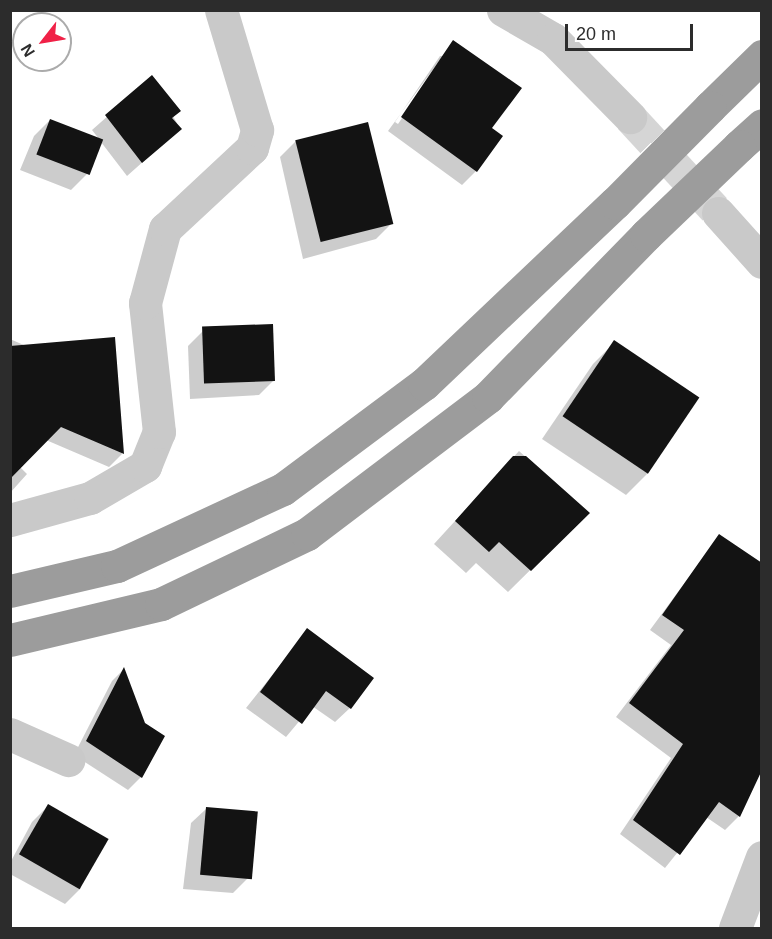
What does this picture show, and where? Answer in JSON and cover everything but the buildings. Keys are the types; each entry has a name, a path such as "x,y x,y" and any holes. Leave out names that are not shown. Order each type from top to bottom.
{"highway":[{"path":"10,591 117,566 283,489 424,384 615,202 762,56"},
{"path":"10,640 160,604 307,534 488,397 646,235 750,135"}],"street":[{"path":"10,520 100,494 145,466 159,432 146,303 165,229 252,148 257,130 221,10"},
{"path":"503,10 553,39 630,117"},
{"path":"718,213 759,255"},
{"path":"10,734 68,760"},
{"path":"735,928 762,857"}],"tunnel":[{"path":"630,117 715,209"}]}
